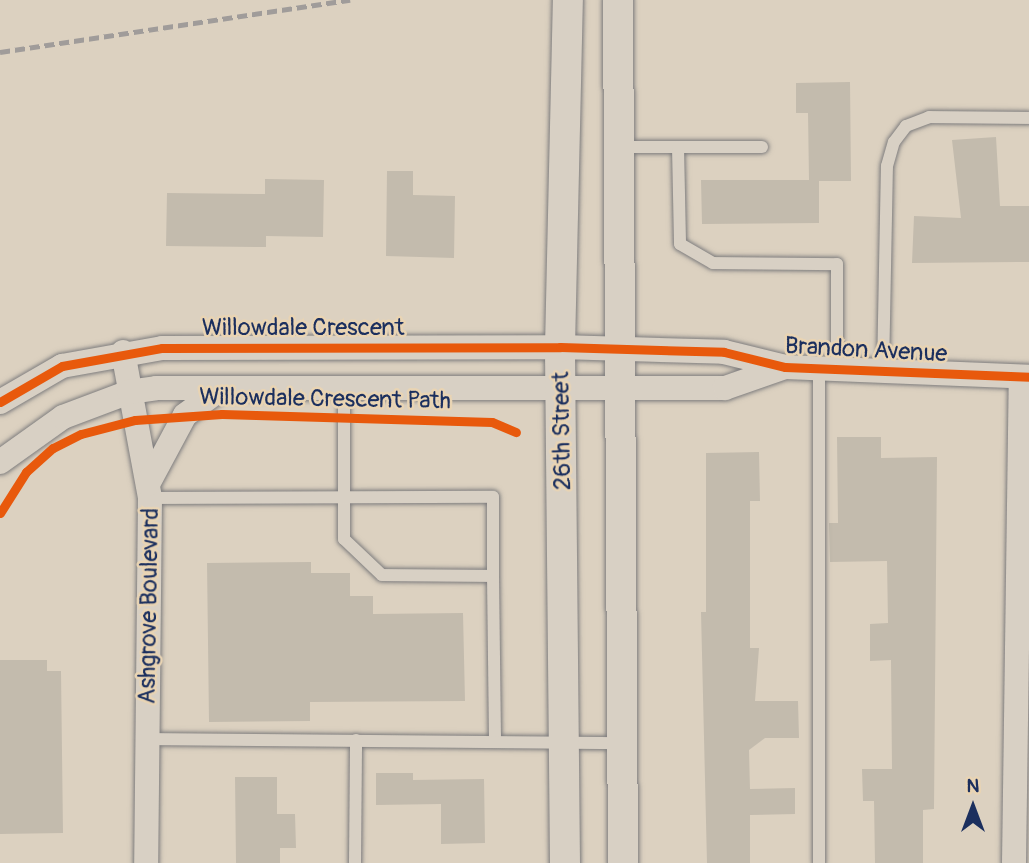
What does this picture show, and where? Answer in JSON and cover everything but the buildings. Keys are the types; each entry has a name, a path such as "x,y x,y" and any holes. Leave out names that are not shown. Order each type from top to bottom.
{"street":[{"name":"26th Street","path":"565,863 567,742 560,347 568,0"},
{"path":"618,0 623,863"},
{"name":"Willowdale Crescent","path":"0,402 62,366 123,352 345,346 560,347 619,350"},
{"name":"Brandon Avenue","path":"619,350 724,352 785,367 828,370 1025,377"},
{"name":"Ashgrove Boulevard","path":"123,352 149,491 146,863"},
{"name":"Brandon Avenue","path":"619,387 725,388 785,367"},
{"path":"1014,863 1025,377"},
{"path":"0,462 63,416 129,392 344,386 619,387"},
{"path":"149,491 185,415 222,388"}],"lane":[{"path":"883,372 887,166 894,142 906,126 929,117 1029,118"},
{"path":"619,147 762,147"},
{"path":"678,147 680,244 713,263 837,264 828,370 819,863"},
{"path":"344,386 344,539 382,575 493,576"},
{"path":"149,491 344,498 493,497 495,742"},
{"path":"148,739 622,743"},
{"path":"355,863 356,740"}],"railway":[{"path":"0,52 350,0"}],"cycle path":[{"path":"0,402 62,366 162,348 560,347 724,352 785,367 1029,377"},
{"name":"Willowdale Crescent Path","path":"0,513 26,472 53,448 81,434 135,420 222,414 492,422 516,432"}]}
